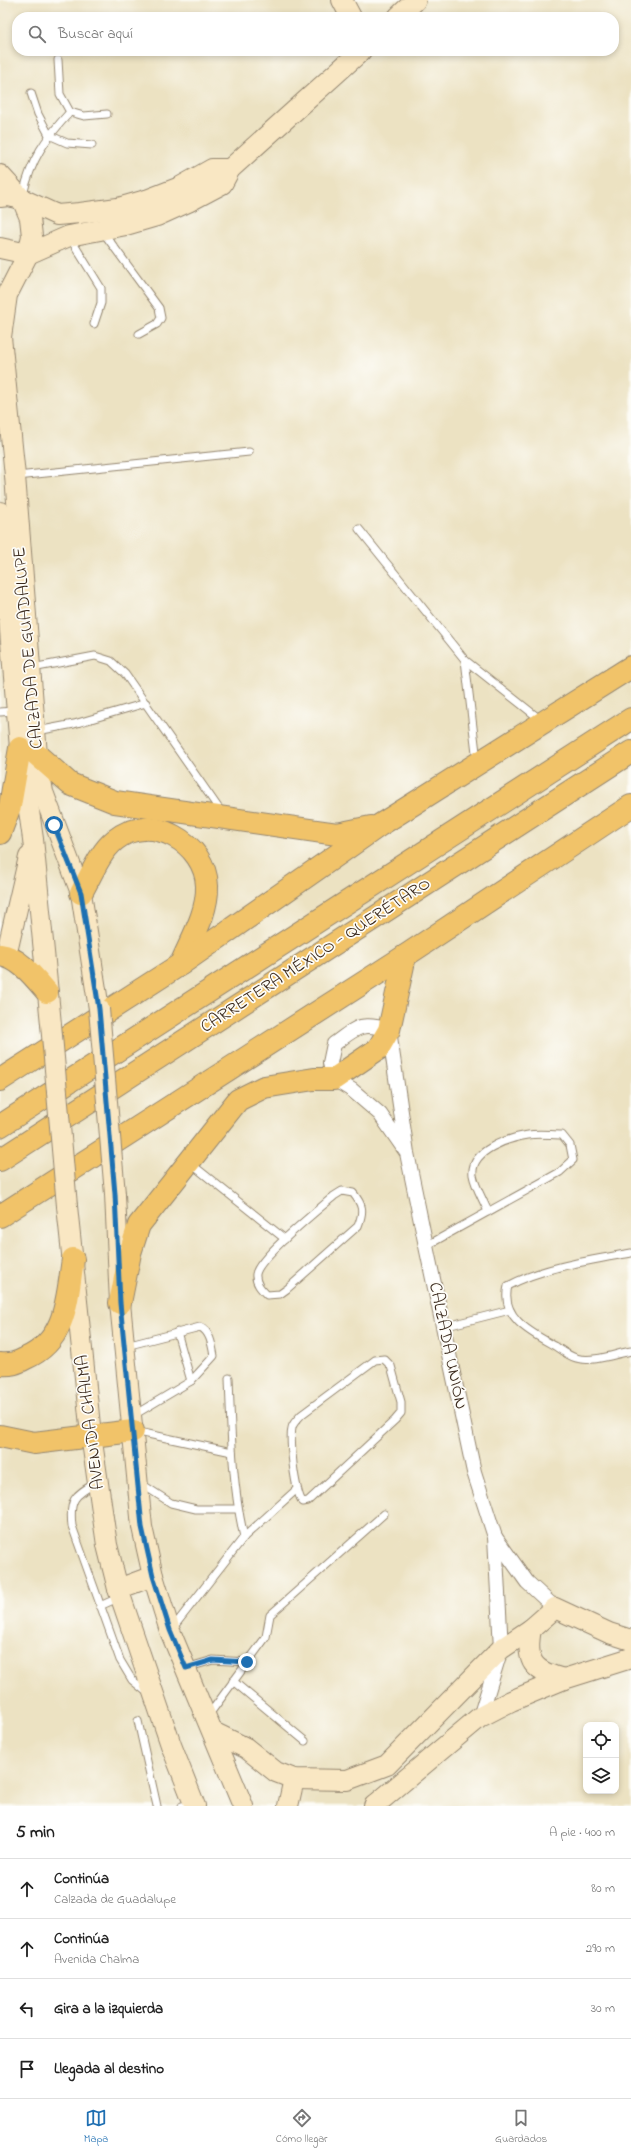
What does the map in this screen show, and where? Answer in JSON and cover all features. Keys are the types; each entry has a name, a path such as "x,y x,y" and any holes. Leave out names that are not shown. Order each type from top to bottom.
{"main road":[{"path":"342,0 348,12"},
{"path":"403,12 416,0"},
{"path":"0,248 28,254 69,236 126,225 173,210 222,184 230,169 355,56"},
{"path":"0,197 8,196 22,199 57,215 118,208 180,187 212,169 230,169"},
{"name":"CALZADA DE GUADALUPE","path":"0,176 22,199 30,218 32,236 28,254 7,295 0,337 15,476 35,731 29,752 33,839 51,1024"},
{"name":"CALZADA DE GUADALUPE","path":"0,512 8,711 29,752 81,893 99,1009"},
{"path":"2,1077 181,964 380,825 631,667"},
{"name":"CARRETERA MÉXICO - QUERÉTARO","path":"0,1126 631,719"},
{"path":"0,833 29,752 70,784 115,802 337,834 380,825"},
{"name":"CARRETERA MÉXICO - QUERÉTARO","path":"0,1160 631,752"},
{"path":"0,1216 404,956 631,806"},
{"path":"81,893 104,851 116,839 133,832 152,829 169,833 181,839 192,849 202,865 208,886 203,912 181,964"},
{"path":"33,839 3,956 30,972 47,992"},
{"path":"120,1303 130,1253 139,1225 238,1100 264,1087 314,1079 334,1080 378,1049 389,1030 404,956"},
{"name":"AVENIDA CHALMA","path":"99,1009 115,1194 120,1303 136,1480 142,1527 153,1576 170,1630 243,1806"},
{"name":"AVENIDA CHALMA","path":"51,1024 67,1206 91,1435 107,1545 119,1593 190,1805"},
{"path":"0,1364 11,1365 36,1354 52,1341 64,1316 73,1259"},
{"path":"0,1436 34,1443 91,1435 132,1424"},
{"path":"119,1593 153,1576"},
{"path":"210,1725 246,1748 276,1772 294,1779 347,1780 387,1765 501,1649 531,1629 555,1608"},
{"name":"CALZADA UNIÓN","path":"555,1608 610,1633 631,1640"},
{"path":"531,1629 529,1642 530,1656 536,1668 545,1674 564,1679"},
{"path":"374,1806 480,1717 511,1701 564,1679 631,1658"},
{"path":"288,1806 294,1779"}],"street":[{"path":"334,1080 330,1063 334,1044 359,1026 377,1026 389,1030"},
{"name":"CALZADA UNIÓN","path":"389,1030 407,1153 426,1246 474,1472 495,1537 501,1649"},
{"name":"CALZADA UNIÓN","path":"334,1080 352,1090 380,1114 407,1153"},
{"name":"CALZADA UNIÓN","path":"495,1537 527,1582 555,1608"},
{"path":"480,1717 501,1649"}],"lane":[{"path":"58,60 60,94 70,112 84,116 107,114"},
{"path":"31,93 38,114 49,135 67,143 92,145"},
{"path":"22,199 27,177 49,135 70,112"},
{"path":"102,230 159,308 161,318 157,324 139,334"},
{"path":"69,236 101,288 101,303 94,324"},
{"path":"15,476 249,452"},
{"path":"359,529 465,660 543,722"},
{"path":"30,669 95,656 111,661 125,674 226,818"},
{"path":"465,660 477,764"},
{"path":"35,731 74,724 146,703"},
{"path":"426,1246 488,1212 560,1172 573,1160 570,1145 562,1135 530,1135 513,1138 482,1153 474,1163 474,1175 488,1212"},
{"path":"189,1162 286,1239"},
{"path":"342,1192 353,1193 361,1203 361,1217 358,1226 287,1289 280,1294 267,1295 258,1286 256,1276 258,1267 286,1239 334,1196 342,1192"},
{"path":"631,1252 570,1265 517,1281 508,1286 506,1292 510,1310 521,1326 576,1358 588,1360 631,1351"},
{"path":"444,1327 510,1310"},
{"path":"124,1346 200,1326 205,1329 214,1356 191,1381 132,1424"},
{"path":"177,1332 191,1381"},
{"path":"384,1359 392,1366 401,1402 401,1413 308,1501 303,1502 300,1500 297,1489 291,1436 293,1425 302,1415 376,1360 384,1359"},
{"path":"229,1378 232,1452 237,1509 244,1537"},
{"path":"132,1424 232,1452"},
{"path":"136,1480 171,1503 196,1508 237,1509"},
{"path":"98,1482 81,1491 74,1499 70,1510 72,1526 120,1660 132,1680 142,1690 155,1698"},
{"path":"170,1630 244,1537 297,1489"},
{"path":"210,1725 233,1681 266,1637 270,1615 384,1514"},
{"path":"100,1606 119,1593"},
{"path":"186,1668 213,1660 247,1662"},
{"path":"233,1681 305,1741"},
{"path":"138,1721 156,1806"}],"route":[{"path":"54,825 81,893 99,1009 115,1194 120,1303 132,1417 136,1480 142,1527 153,1576 170,1630 186,1668 213,1660 247,1662"}]}
